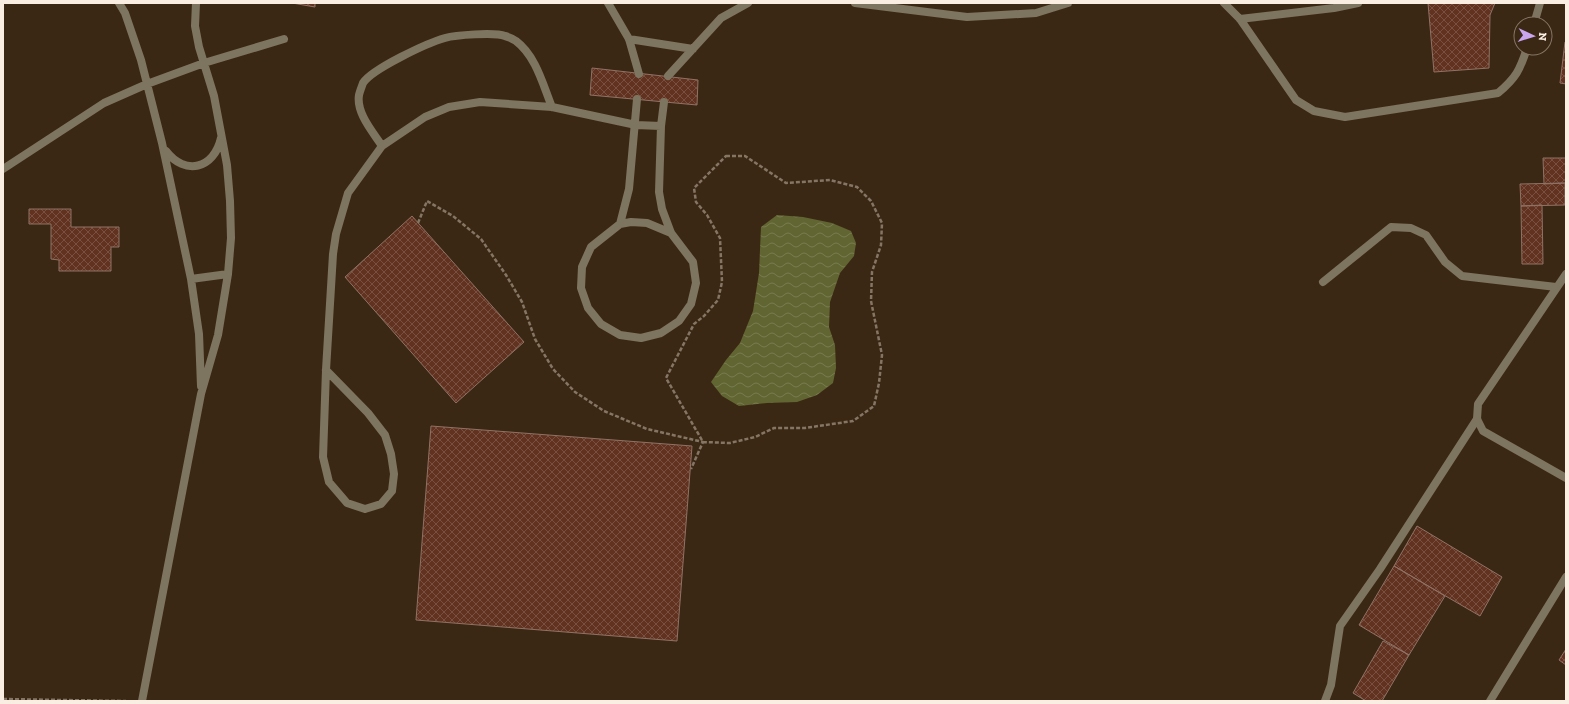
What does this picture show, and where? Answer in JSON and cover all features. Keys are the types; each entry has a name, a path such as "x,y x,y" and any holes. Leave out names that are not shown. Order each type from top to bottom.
{"street":[{"path":"119,3 129,24 147,84 162,143 191,279 200,334 201,394"},
{"path":"142,701 201,394 218,335 228,274 230,201 227,165 214,96 199,47 195,26 196,3"},
{"path":"608,3 629,39 639,74"},
{"path":"668,76 721,18 748,3"},
{"path":"855,3 967,17 1036,13 1068,3"},
{"path":"1224,3 1240,19 1296,100 1314,111 1345,118 1498,93 1509,84 1521,67 1524,56"},
{"path":"1240,19 1334,8 1358,3"},
{"path":"1536,16 1540,3"},
{"path":"382,146 361,113 359,96 363,83 376,71 401,57 445,38 470,34 505,35 516,42 526,52 537,68 552,107"},
{"path":"3,169 104,103 147,84 204,63 284,39"},
{"path":"629,39 693,49"},
{"path":"620,224 629,189 638,99"},
{"path":"326,370 368,414 385,435 391,454 394,474 392,491 381,504 365,509 347,503 329,482 323,457 326,370 333,254 336,234 348,193 382,146 425,117 449,107 480,102 552,107 636,125 661,126"},
{"path":"664,102 661,126 659,192 662,209 671,233 693,262 696,283 691,304 679,321 661,333 641,338 620,335 601,324 588,308 581,288 582,267 591,247 620,224 631,222 647,223 671,233"},
{"path":"162,143 165,151 177,163 186,166 194,166 210,160 216,154 221,138 220,129"},
{"path":"1323,282 1391,227 1411,228 1426,235 1445,262 1462,276 1556,287"},
{"path":"191,279 228,274"},
{"path":"1325,701 1331,685 1340,626 1380,569 1477,419 1478,404 1566,274"},
{"path":"1477,419 1483,431 1566,478"},
{"path":"1490,701 1566,577"}],"path":[{"path":"418,223 427,201 453,216 481,239 506,275 522,302 535,339 553,369 575,392 604,411 647,429 703,442 730,444 755,437 774,428 805,428 853,421 874,406 879,383 882,355 871,301 872,272 881,245 882,223 871,201 857,187 830,180 786,183 745,156 726,156 694,188 696,202 707,215 720,238 722,282 718,300 704,316 694,324 666,378 703,442"},
{"path":"691,469 703,442"},
{"path":"3,699 142,701"}],"water":[{"path":"777,215 803,217 832,223 851,231 856,243 854,256 840,273 830,302 829,327 835,345 836,368 833,383 817,395 797,402 739,406 722,396 711,382 740,343 753,311 759,273 761,227"}],"building":[{"path":"292,3 315,3 315,7"},
{"path":"1428,3 1495,3 1490,15 1489,68 1434,72"},
{"path":"1566,42 1566,84 1560,83"},
{"path":"592,68 698,80 697,105 590,95"},
{"path":"1543,158 1566,158 1566,183 1544,184"},
{"path":"1565,183 1565,205 1521,206 1520,184"},
{"path":"1542,205 1543,264 1522,264 1521,206"},
{"path":"29,209 71,209 71,227 119,227 119,247 111,247 111,271 59,271 59,260 51,259 51,224 29,224"},
{"path":"412,216 524,342 456,403 345,277"},
{"path":"431,426 692,446 677,641 416,620"},
{"path":"1417,526 1502,577 1480,616 1394,566"},
{"path":"1394,566 1445,596 1409,655 1359,625"},
{"path":"1383,641 1409,655 1382,701 1366,701 1353,693"},
{"path":"1566,649 1566,665 1559,660"}]}
